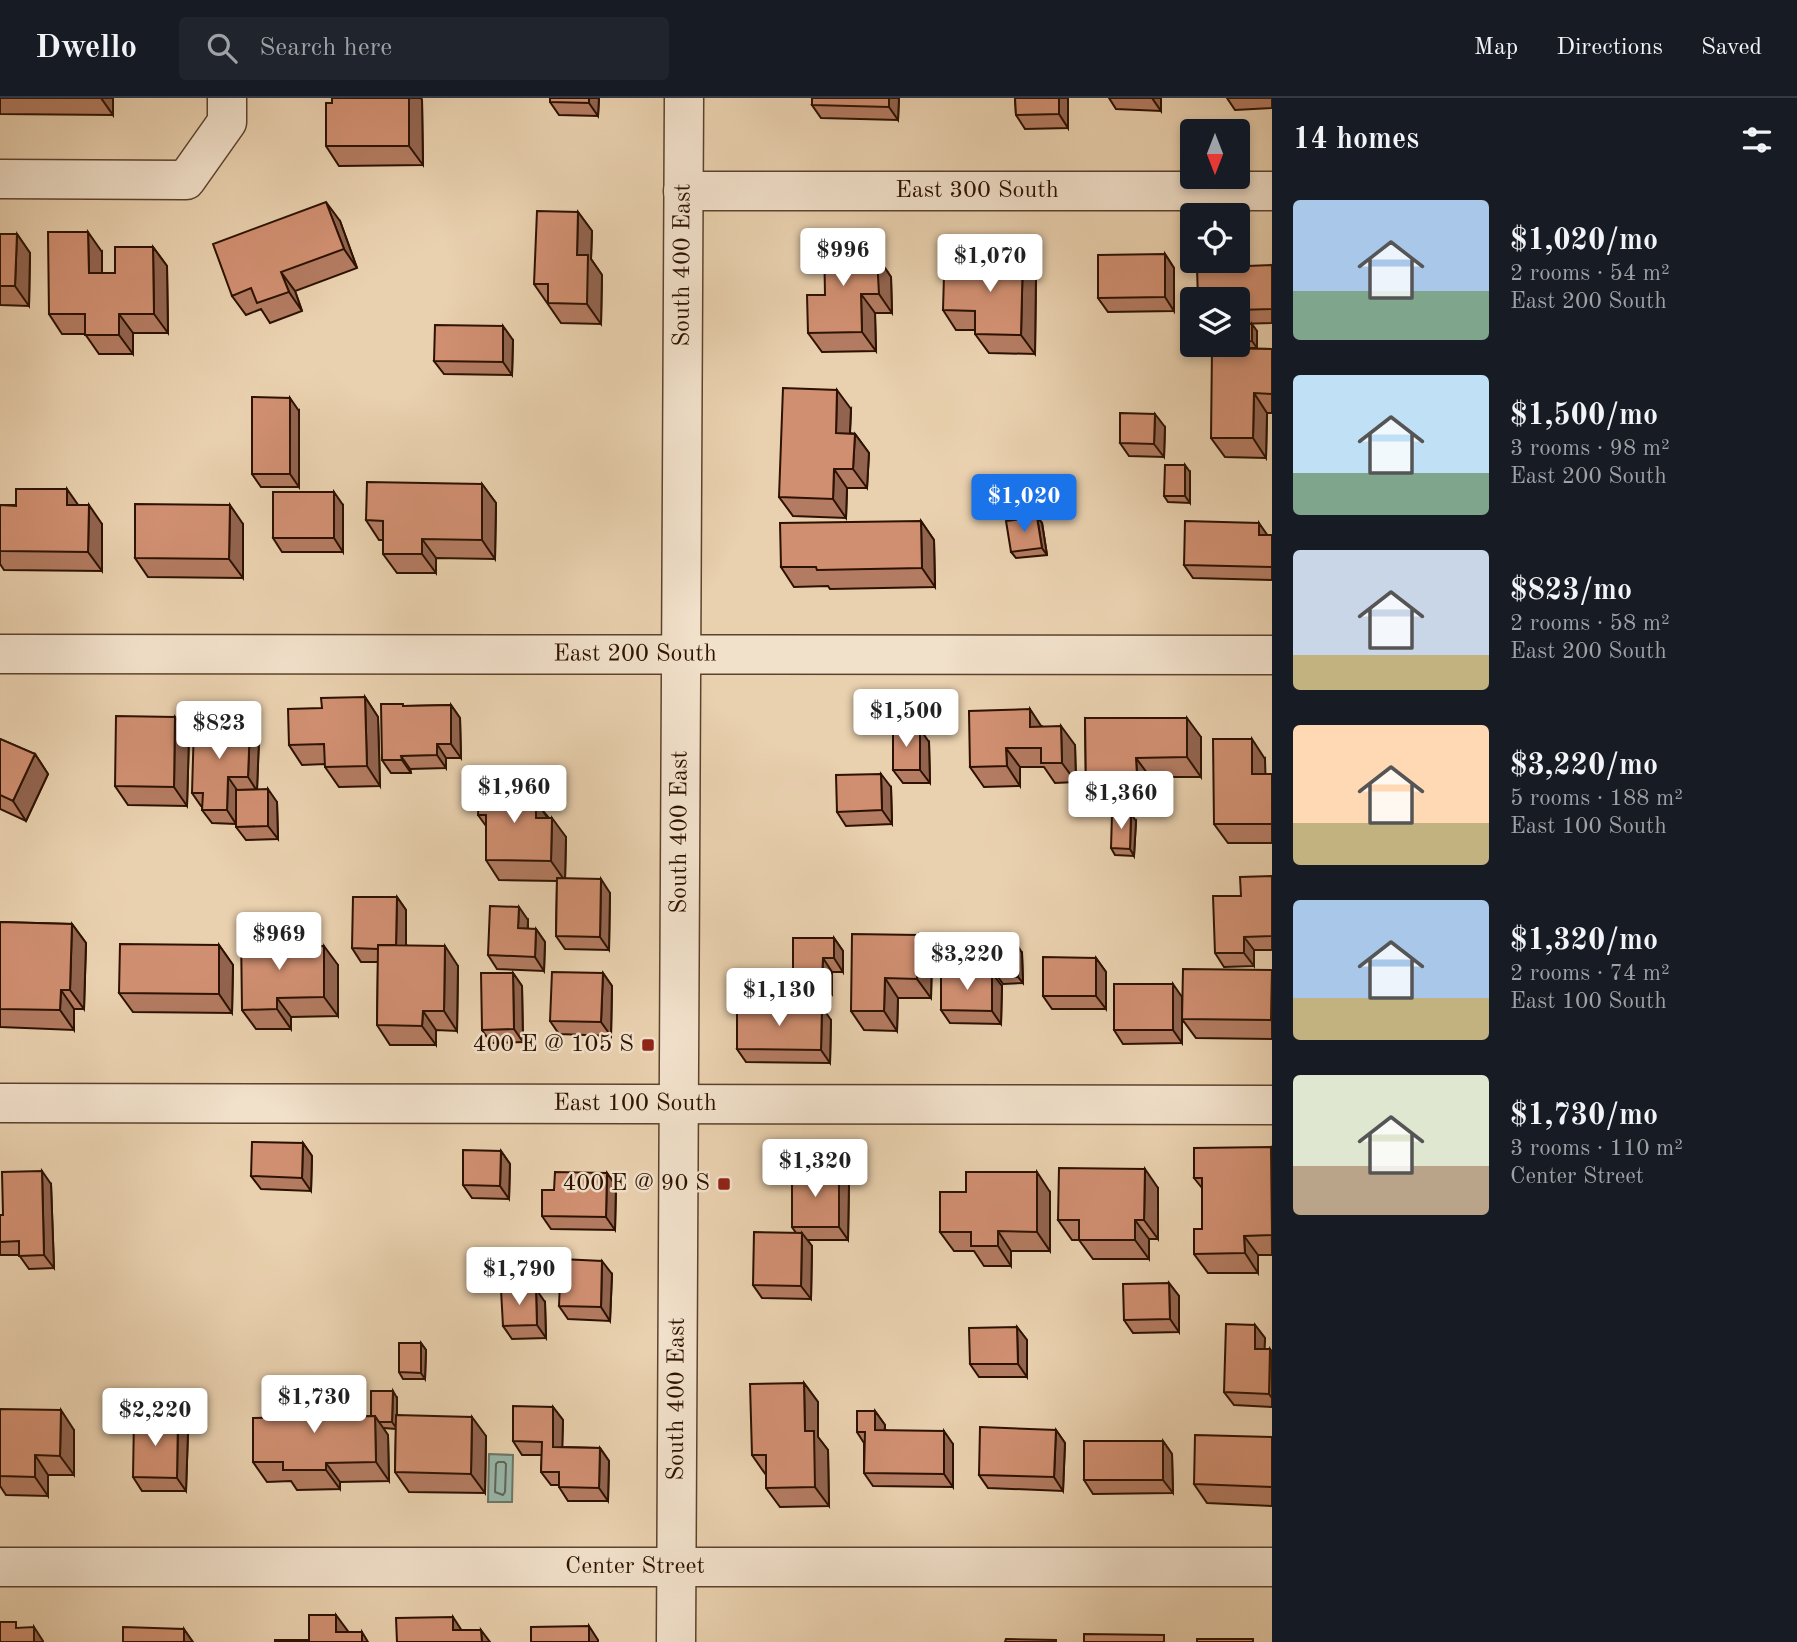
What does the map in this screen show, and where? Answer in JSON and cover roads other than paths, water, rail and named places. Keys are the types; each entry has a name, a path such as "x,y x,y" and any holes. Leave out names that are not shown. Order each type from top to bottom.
{"street":[{"path":"0,179 187,180 227,122 227,98"},
{"name":"South 400 East","path":"676,1642 684,98"},
{"name":"East 300 South","path":"683,191 1272,191"},
{"name":"East 200 South","path":"0,654 1272,655"},
{"name":"East 100 South","path":"0,1103 1272,1105"},
{"name":"Center Street","path":"0,1567 1272,1567"}],"water":[{"path":"489,1454 513,1455 512,1502 488,1502"}],"place":[{"name":"400 E @ 105 S","path":"648,1045"},
{"name":"400 E @ 90 S","path":"724,1184"}]}
